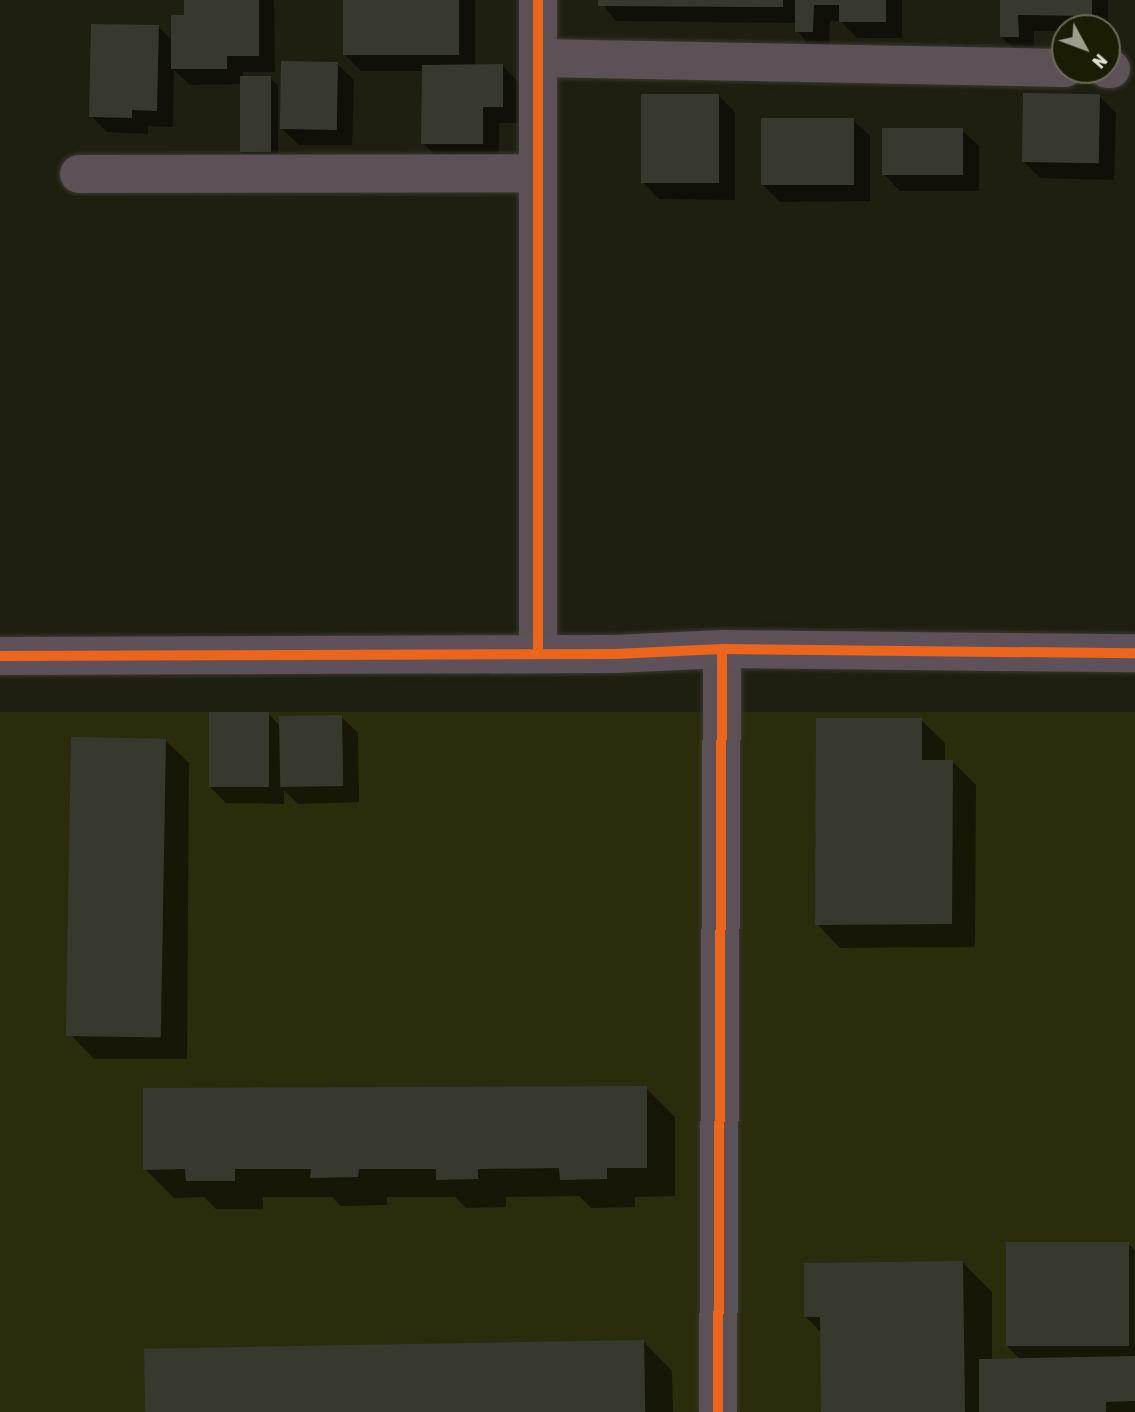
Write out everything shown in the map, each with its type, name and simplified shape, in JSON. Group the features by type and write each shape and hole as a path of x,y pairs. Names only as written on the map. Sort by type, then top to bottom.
{"street":[{"path":"538,0 538,652"},
{"path":"538,58 1051,68"},
{"path":"79,174 537,173"},
{"path":"718,1412 722,649"},
{"path":"0,656 722,649 1135,653"}],"shaded area":[{"path":"0,712 1135,712 1135,1412 0,1412"}],"building":[{"path":"184,0 259,0 259,56 227,56 227,69 171,69 171,15 184,15"},
{"path":"343,0 459,0 459,55 343,55"},
{"path":"598,0 783,0 783,7 598,6"},
{"path":"795,0 886,0 886,22 839,22 839,5 814,5 813,32 795,32"},
{"path":"1000,0 1092,0 1092,14 1018,15 1019,37 1000,37"},
{"path":"91,24 159,25 157,111 132,110 132,118 89,117"},
{"path":"281,61 338,62 337,130 280,129"},
{"path":"503,64 503,107 483,107 483,144 421,144 422,65"},
{"path":"240,76 271,76 271,152 240,152"},
{"path":"1023,93 1100,94 1099,163 1022,162"},
{"path":"641,94 719,94 719,183 641,183"},
{"path":"761,118 854,118 854,185 761,185"},
{"path":"882,128 963,128 963,175 882,175"},
{"path":"209,712 269,712 269,787 209,787"},
{"path":"342,715 343,786 280,787 279,716"},
{"path":"816,718 922,718 922,760 953,760 952,924 815,925"},
{"path":"71,737 166,739 161,1038 66,1036"},
{"path":"647,1086 647,1168 607,1168 607,1179 560,1180 559,1168 478,1169 478,1179 436,1180 436,1169 359,1169 358,1177 310,1178 311,1169 235,1169 235,1181 186,1181 185,1169 143,1170 143,1088"},
{"path":"1006,1242 1129,1242 1129,1346 1006,1346"},
{"path":"963,1261 965,1412 821,1412 820,1317 804,1317 804,1263"},
{"path":"644,1340 645,1412 145,1412 144,1349"},
{"path":"1135,1356 1135,1401 1106,1402 1106,1412 979,1412 979,1359"}],"cycle path":[{"path":"538,0 538,652"},
{"path":"0,656 615,654 722,649 1135,653"},
{"path":"718,1412 722,649"}]}
